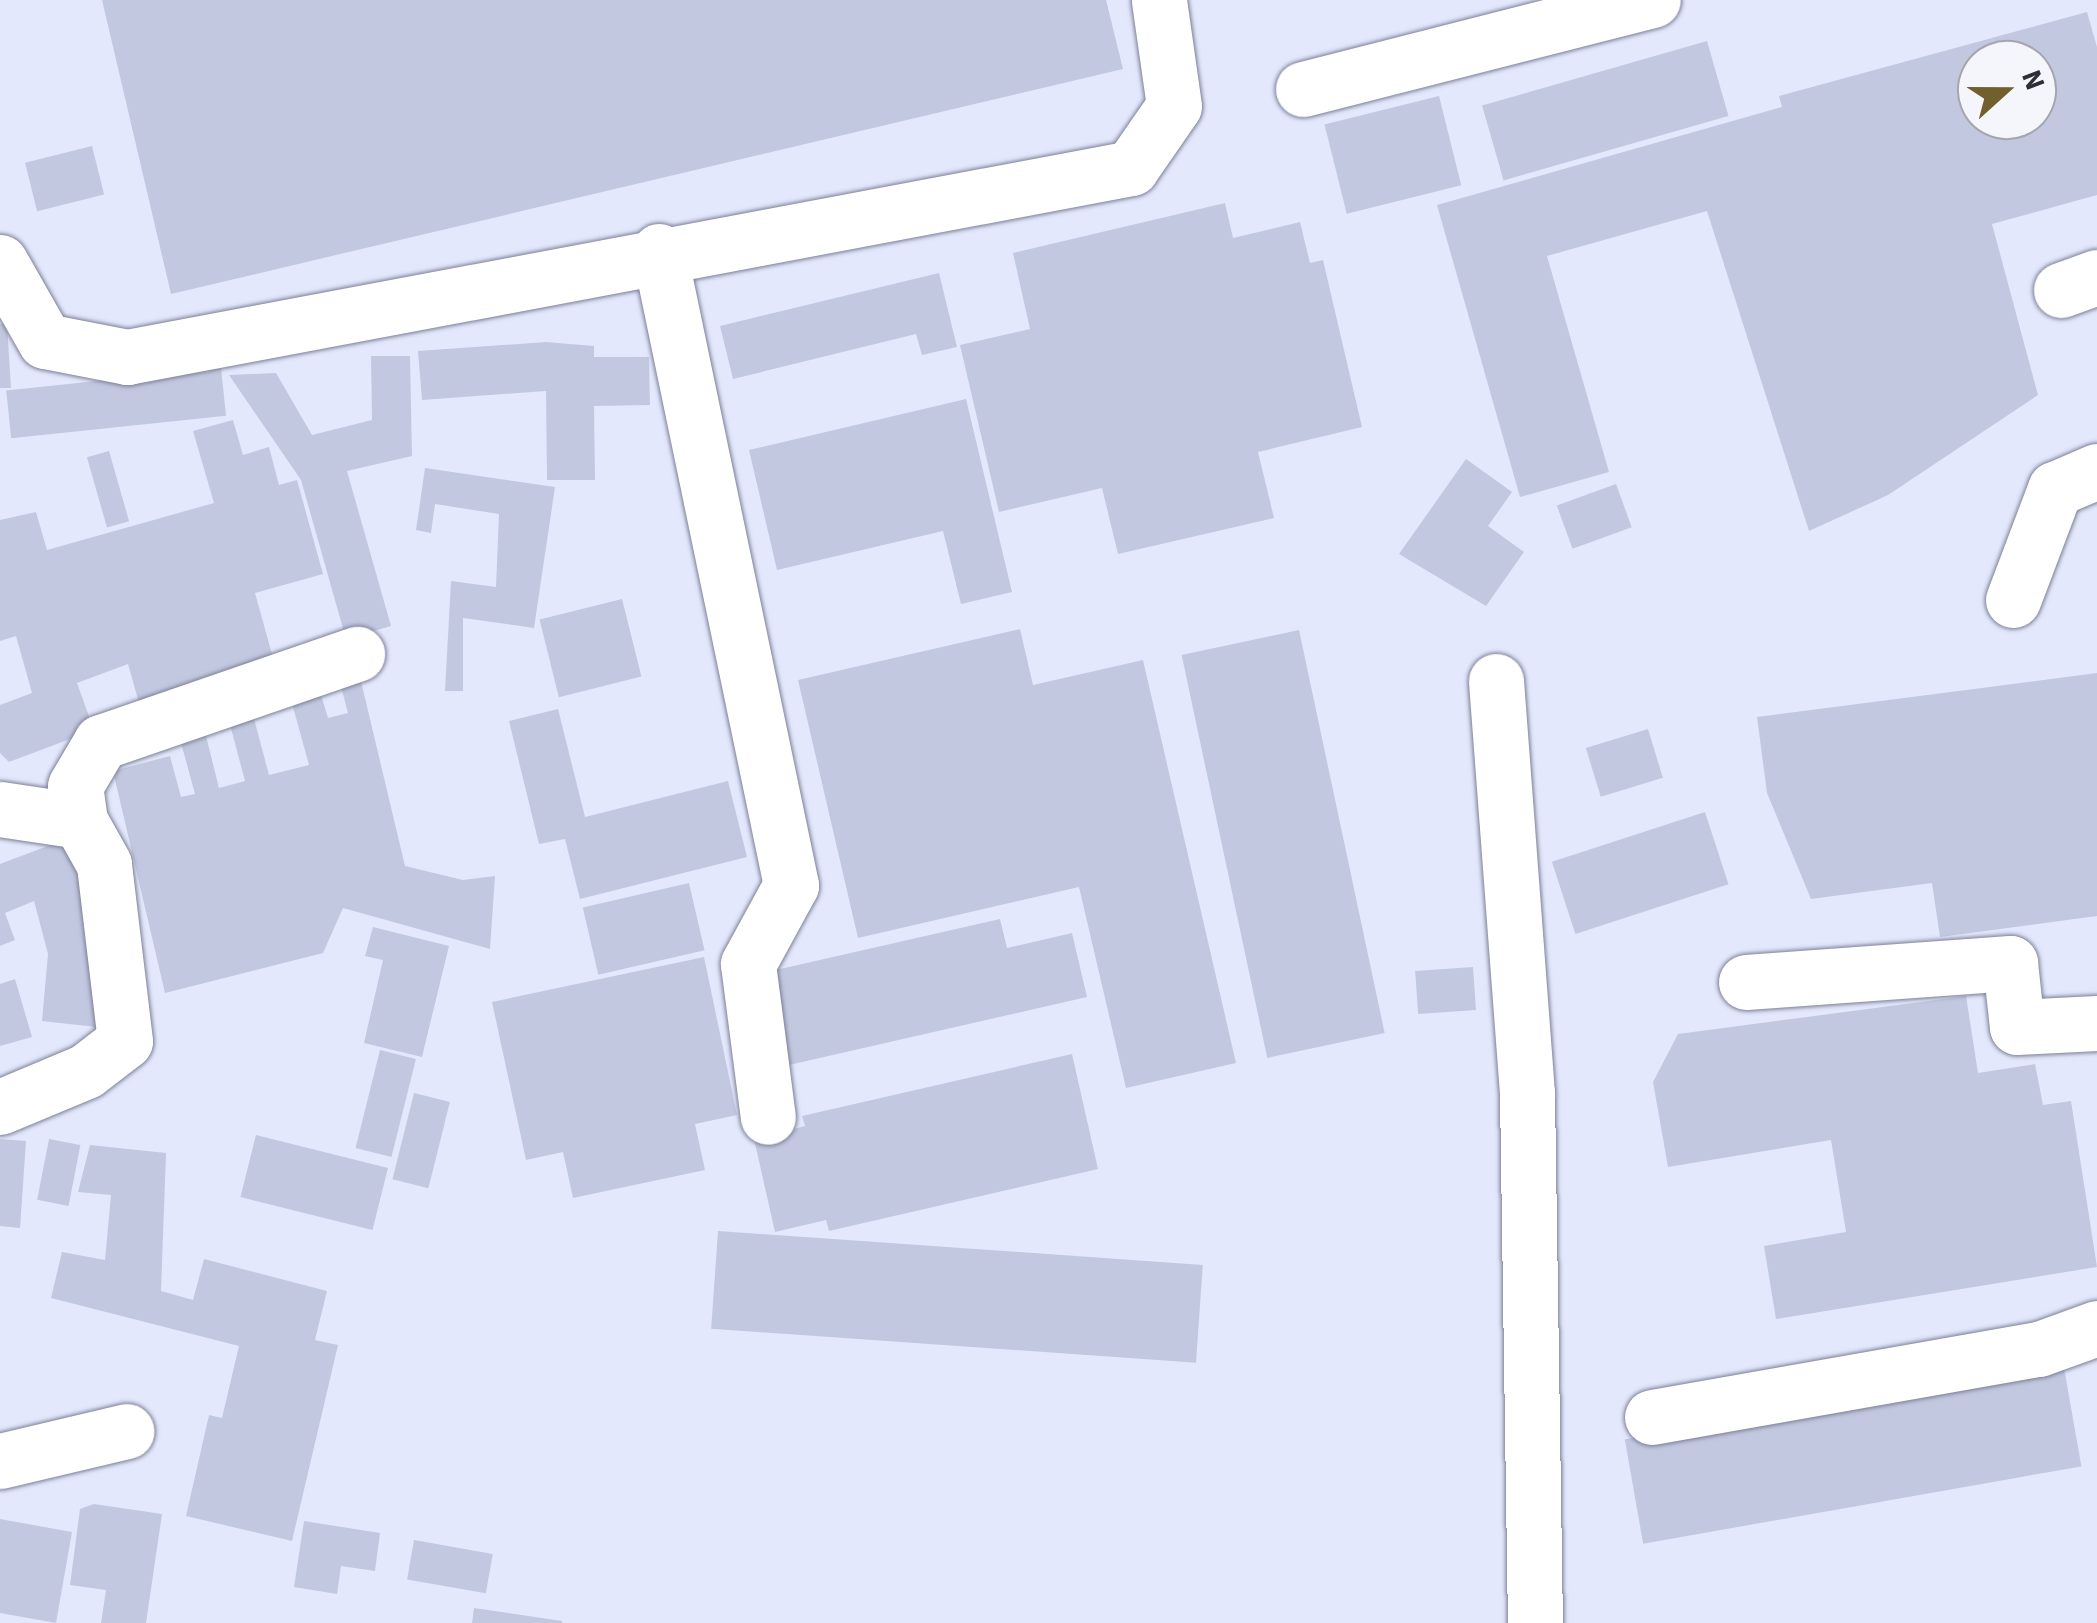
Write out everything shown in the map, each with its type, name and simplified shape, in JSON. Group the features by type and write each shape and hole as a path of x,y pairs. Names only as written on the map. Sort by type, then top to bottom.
{"street":[{"path":"2,278 45,341 127,357 658,251 1131,168 1174,106 1159,0"},
{"path":"1303,89 1653,0"},
{"path":"658,251 791,885 748,964 768,1117"},
{"path":"2012,600 2056,489 2097,471"},
{"path":"0,1106 86,1071 126,1041 104,864 80,821 76,786 101,742 357,654"},
{"path":"1496,681 1528,1093 1535,1623"},
{"path":"0,809 80,821"},
{"path":"1746,982 2010,963 2017,1027 2097,1023"},
{"path":"1652,1417 2039,1349 2097,1328"},
{"path":"0,1461 127,1431"}],"building":[{"path":"102,0 1106,0 1123,69 171,294"},
{"path":"2087,12 2097,47 2097,195 1992,224 2038,395 1888,495 1809,531 1707,211 1547,256 1609,472 1520,497 1437,205 1782,107 1779,96 1957,47 1957,140 2057,140 2057,40 1984,40"},
{"path":"1707,41 1728,116 1504,180 1482,105"},
{"path":"1439,96 1461,185 1347,214 1325,125"},
{"path":"92,146 104,195 37,211 25,163"},
{"path":"1225,203 1233,238 1300,222 1310,263 1323,260 1362,427 1258,452 1274,518 1118,554 1102,488 999,512 960,345 1030,329 1013,253"},
{"path":"939,273 957,347 922,355 916,334 733,379 720,326"},
{"path":"0,324 7,324 11,388 0,388"},
{"path":"546,342 594,346 594,357 649,357 650,405 594,406 595,480 547,480 546,391 422,400 418,351"},
{"path":"371,356 410,356 412,456 347,471 391,626 346,639 301,480 229,375 276,373 312,435 372,420"},
{"path":"221,368 226,416 11,438 6,391"},
{"path":"966,399 1012,592 961,604 943,531 777,570 749,450"},
{"path":"233,420 243,455 269,447 279,485 297,480 323,574 255,593 275,665 139,703 128,664 77,683 94,730 9,762 0,753 0,705 32,693 16,636 0,641 0,520 36,512 47,550 214,503 193,431"},
{"path":"109,451 129,521 107,528 87,457"},
{"path":"1466,459 1512,492 1488,526 1524,552 1486,606 1399,554"},
{"path":"425,468 555,487 534,628 463,618 463,691 445,691 451,581 496,587 499,514 435,504 431,533 416,530"},
{"path":"1616,484 1632,527 1573,549 1557,506"},
{"path":"622,599 641,677 559,697 540,620"},
{"path":"1020,629 1033,685 1143,660 1236,1063 1126,1088 1079,887 858,938 798,680"},
{"path":"1299,630 1385,1033 1267,1058 1182,655"},
{"path":"2097,673 2097,916 1940,937 1932,883 1811,899 1767,793 1757,717"},
{"path":"360,677 405,866 463,880 495,876 490,949 343,908 323,953 165,993 113,771 170,756 181,797 195,794 177,728 202,720 219,788 245,781 228,717 252,711 269,775 309,765 290,696 319,688 328,718 348,713 340,683"},
{"path":"558,709 585,817 728,781 747,857 580,899 565,839 539,844 509,721"},
{"path":"1648,729 1663,778 1601,797 1586,748"},
{"path":"1705,812 1728,884 1575,934 1552,862"},
{"path":"77,835 96,1027 42,1021 48,954 34,901 5,913 15,940 0,946 0,864"},
{"path":"689,883 705,950 598,975 583,908"},
{"path":"1000,919 1007,948 1072,933 1087,997 789,1065 767,972"},
{"path":"373,927 449,946 422,1057 364,1043 383,960 365,956"},
{"path":"704,957 737,1115 695,1124 705,1170 573,1198 563,1152 526,1160 492,1002"},
{"path":"1473,967 1476,1010 1418,1014 1415,971"},
{"path":"15,979 32,1037 0,1046 0,984"},
{"path":"1966,996 1978,1073 2035,1064 2043,1105 2071,1101 2097,1267 1776,1319 1764,1246 1846,1232 1831,1140 1668,1167 1653,1082 1678,1034"},
{"path":"380,1050 416,1059 391,1157 356,1148"},
{"path":"1072,1054 1098,1169 829,1231 826,1220 775,1232 754,1139 805,1126 802,1116"},
{"path":"414,1093 450,1102 428,1188 392,1179"},
{"path":"256,1135 388,1168 372,1230 241,1197"},
{"path":"0,1139 26,1141 20,1228 0,1226"},
{"path":"49,1139 80,1145 69,1206 37,1200"},
{"path":"90,1145 166,1153 161,1291 193,1300 204,1259 327,1291 315,1340 338,1345 292,1541 186,1516 209,1415 222,1418 239,1346 51,1298 62,1252 105,1260 111,1195 78,1192"},
{"path":"718,1231 1203,1265 1196,1363 711,1329"},
{"path":"2063,1362 2081,1466 1643,1544 1625,1439"},
{"path":"94,1504 162,1514 146,1623 101,1623 106,1590 70,1585 80,1509"},
{"path":"0,1519 72,1532 56,1623 0,1613"},
{"path":"304,1521 380,1533 375,1571 341,1566 337,1594 294,1587"},
{"path":"414,1540 493,1554 486,1593 407,1579"},
{"path":"474,1608 562,1621 562,1623 472,1623"}]}
